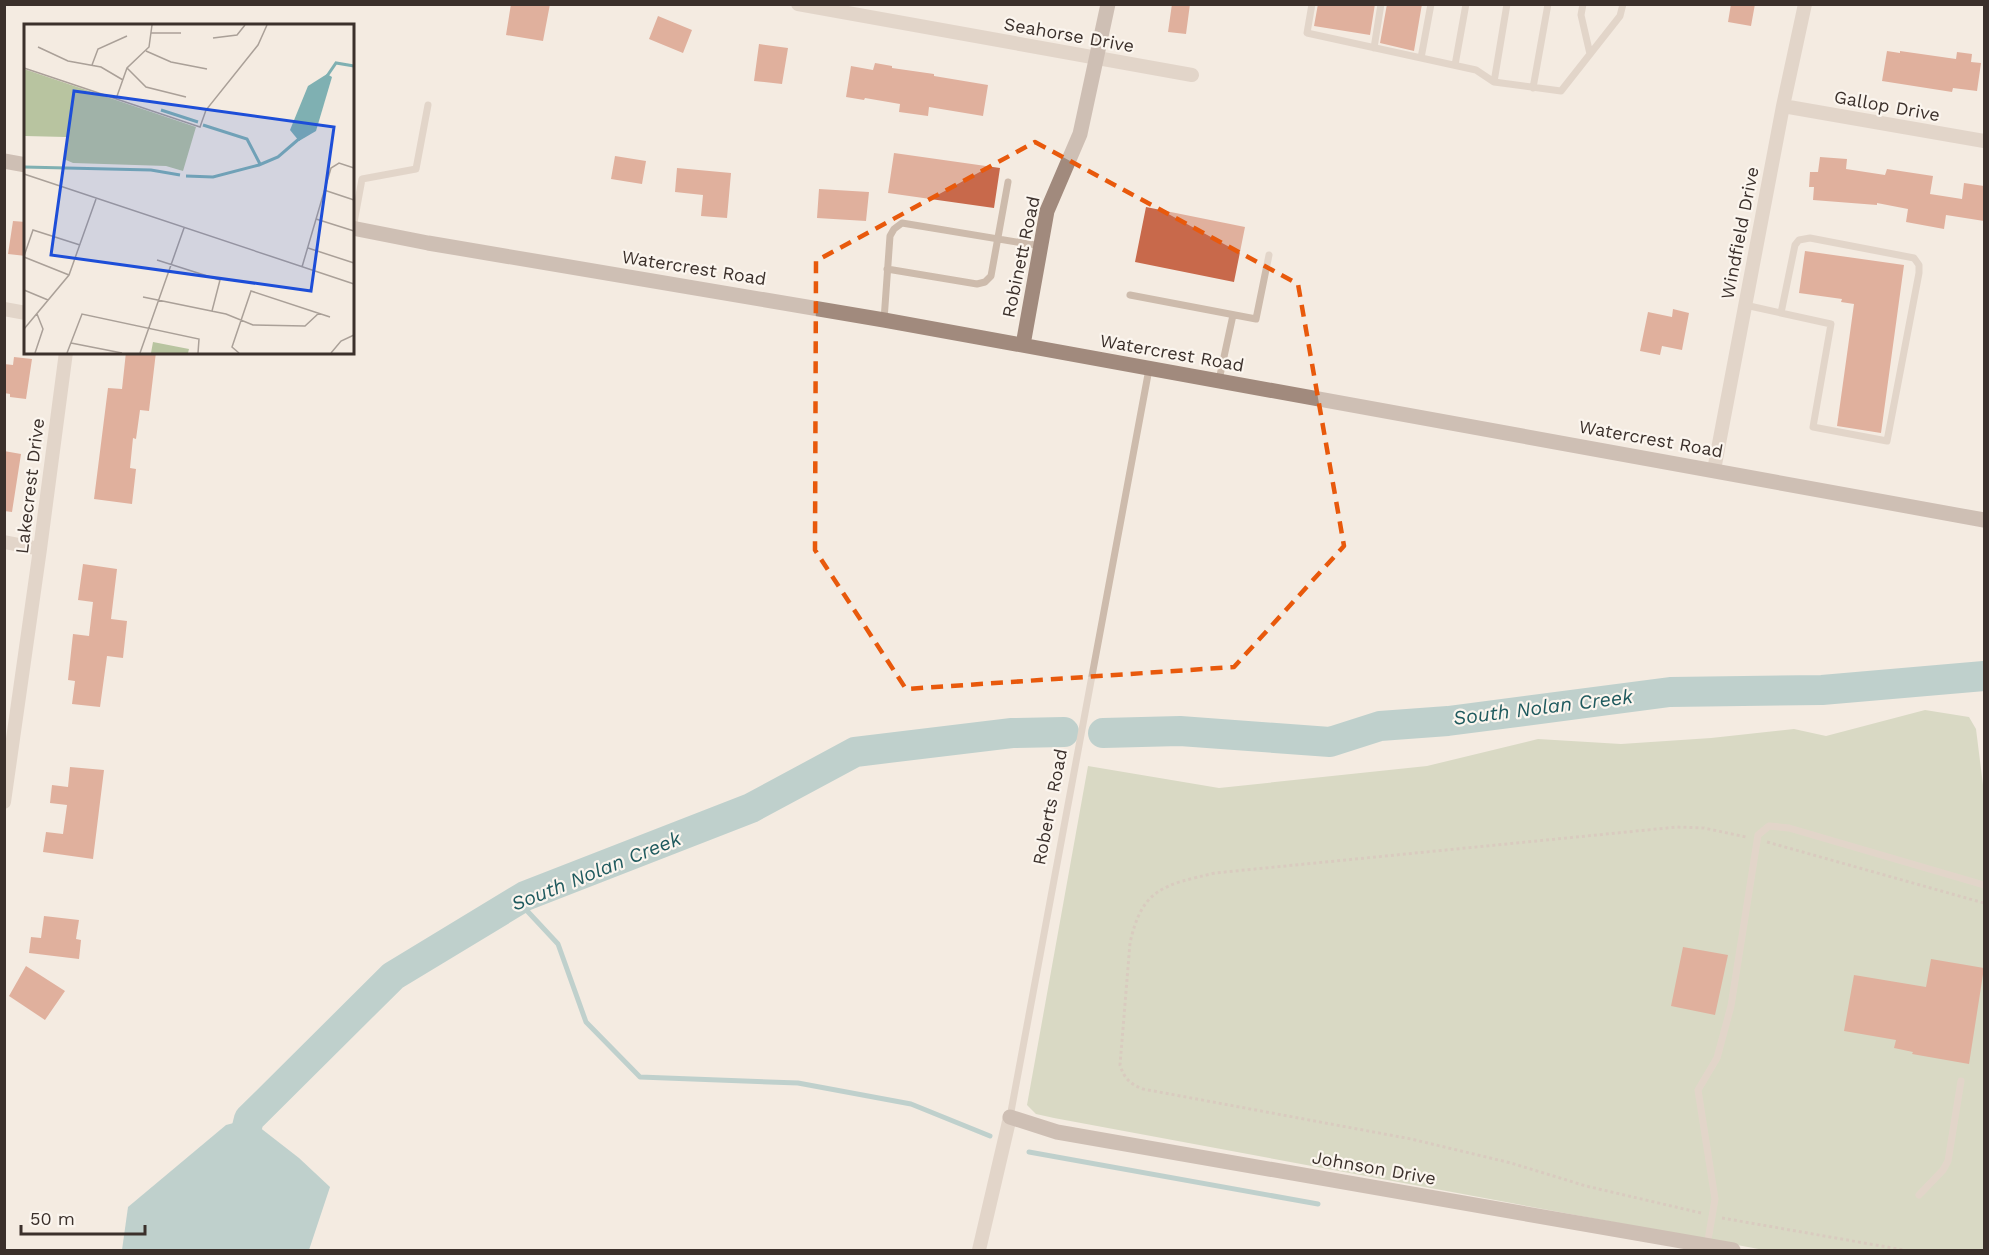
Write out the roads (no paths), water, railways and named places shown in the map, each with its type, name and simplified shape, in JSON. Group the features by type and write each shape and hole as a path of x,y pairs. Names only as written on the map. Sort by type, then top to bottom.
{"street":[{"name":"Seahorse Drive","path":"798,4 1192,75"},
{"name":"Robinett Road","path":"1023,345 1047,211 1080,134 1108,4"},
{"name":"Windfield Drive","path":"1714,470 1783,106 1805,4"},
{"name":"Gallop Drive","path":"1783,106 1984,141"},
{"path":"4,161 24,165"},
{"name":"Watercrest Road","path":"354,228 428,243 884,320 1984,520"},
{"path":"4,309 24,313"},
{"name":"Lakecrest Drive","path":"4,802 66,354"},
{"path":"4,542 40,549"},
{"name":"Johnson Drive","path":"1010,1117 1057,1132 1664,1244 1707,1246 1733,1251"},
{"name":"Roberts Road","path":"979,1251 1010,1117"}],"lane":[{"path":"1312,4 1307,33 1476,70 1494,82 1560,91 1620,16 1623,4"},
{"path":"1374,48 1381,4"},
{"path":"1421,58 1431,4"},
{"path":"1455,65 1466,4"},
{"path":"1494,82 1508,4"},
{"path":"1533,88 1548,4"},
{"path":"1583,4 1581,15 1590,54"},
{"path":"354,223 362,179 416,169 428,105"},
{"path":"887,269 977,284 985,282 991,276 1008,182"},
{"path":"884,320 890,236 894,229 902,223 1041,246"},
{"path":"1745,305 1781,313 1831,324 1813,427 1887,441 1919,273 1919,265 1914,258 1809,238 1799,240 1795,245 1781,313"},
{"path":"1130,295 1256,320 1269,255"},
{"path":"1219,382 1233,315"},
{"name":"Roberts Road","path":"1010,1117 1149,369"},
{"path":"1707,1246 1715,1199 1698,1090 1717,1058 1731,1006 1758,835 1769,826 1789,828 1984,885"},
{"path":"1919,1195 1943,1170 1948,1161 1961,1081"}],"water":[{"path":"249,1119 299,1158 330,1187 309,1250 122,1250 128,1207 226,1125"}],"waterway":[{"name":"South Nolan Creek","path":"1103,733 1180,731 1330,742 1380,726 1448,721 1670,692 1822,690 1984,676"},
{"name":"South Nolan Creek","path":"239,1159 249,1119 393,976 525,896 751,808 855,752 1012,733 1064,732"},
{"path":"517,900 558,944 586,1022 640,1077 798,1083 911,1104 990,1136"},
{"path":"1029,1152 1318,1204"}]}
